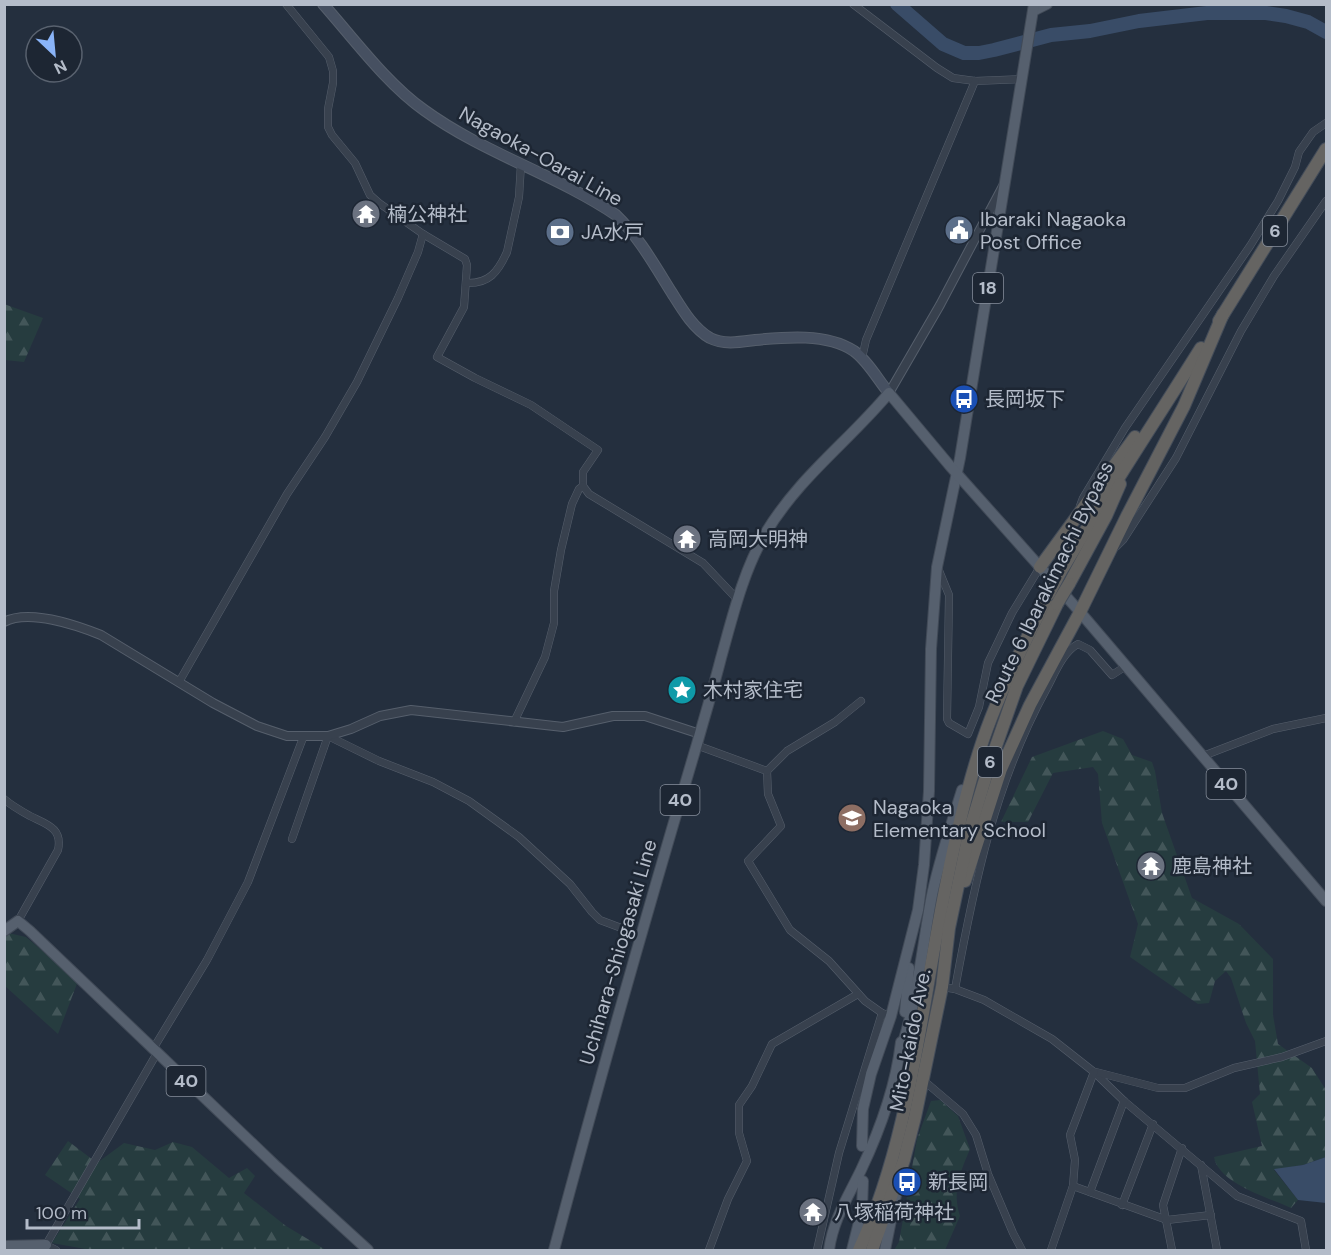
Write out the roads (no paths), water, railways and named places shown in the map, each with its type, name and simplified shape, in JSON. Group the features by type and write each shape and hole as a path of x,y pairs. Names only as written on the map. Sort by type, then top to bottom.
{"highway":[{"name":"Route 6 Ibarakimachi Bypass","path":"990,720 1009,674 1049,594 1110,488 1130,461 1326,149"},
{"path":"1040,567 1223,314"},
{"path":"950,928 1001,769 1030,705 1080,612 1184,406 1223,314"},
{"name":"Route 6 Ibarakimachi Bypass","path":"950,928 970,829 1017,686 1057,604 1106,516 1130,461"},
{"name":"Mito-kaido Ave.","path":"859,1251 879,1199 891,1157 916,1055 939,918 954,846 990,720"},
{"name":"Mito-kaido Ave.","path":"904,1160 942,987 950,928"},
{"name":"6","path":"872,1251 904,1160"}],"main road":[{"name":"Nagaoka-Oarai Line","path":"323,4 407,97 422,109 462,134 616,215 634,234 694,324 711,339 732,343 768,339 822,340 847,348 862,358 889,393"},
{"path":"1033,12 1047,4"},
{"name":"18","path":"957,474 1033,12"},
{"name":"40","path":"889,393 957,474 1080,612 1326,901"},
{"name":"Uchihara-Shiogasaki Line","path":"554,1251 640,935 700,734 737,599 756,550 788,502 823,460 875,410 889,393"},
{"path":"900,1048 913,932 922,882 927,824 931,649 937,567 957,474"},
{"path":"829,1251 838,1214 861,1170 888,1098 900,1048 908,1026 943,850 964,786 990,720"},
{"path":"4,931 18,921"},
{"name":"40","path":"18,921 368,1251"},
{"path":"862,1146 864,1109 871,1074 886,1015 913,932"},
{"path":"885,1251 904,1160"},
{"path":"852,1251 862,1210 863,1181"},
{"path":"4,1246 44,1248"}],"street":[{"path":"286,4 325,49 332,63 333,83 328,120 332,135 355,163 370,195 423,234 465,259 467,265 464,307 438,357 531,405 598,450 583,472 583,486 589,494 703,563 737,599"},
{"path":"853,4 946,75 975,81 1021,79"},
{"path":"862,358 866,340 975,81"},
{"path":"1079,515 1083,498 1125,428 1165,372 1278,201 1295,167 1299,152 1313,132 1326,123"},
{"path":"466,283 486,281 507,252 519,197 521,164"},
{"path":"889,393 940,305 1005,182"},
{"path":"1104,561 1123,540 1176,458 1241,331 1274,276 1326,201"},
{"path":"984,219 993,219 999,224"},
{"path":"179,682 287,494 325,437 357,382 398,298 418,252 423,234"},
{"path":"514,722 545,657 554,623 555,591 561,550 572,504 579,489 583,486"},
{"path":"937,567 949,595 947,719 949,723 968,734 979,707 988,663 1012,613 1040,567"},
{"path":"4,622 16,617 32,616 89,630 112,640 179,682 257,726 287,736 303,738 328,736 380,716 411,710 563,727 614,716 645,716 700,734"},
{"path":"955,988 971,901 988,833 1011,764 1039,702 1068,652 1078,644 1090,650 1112,675 1126,666"},
{"path":"818,1251 839,1153 886,1015 858,994 829,961 790,930 748,861 781,826 768,794 767,771 787,751 835,722 861,701"},
{"path":"1203,756 1273,729 1326,718"},
{"path":"292,839 328,736"},
{"path":"328,736 379,761 433,782 469,801 519,837 570,884 600,920 640,935"},
{"path":"56,1251 44,1248 207,960 248,882 303,738"},
{"path":"696,745 767,771"},
{"path":"4,799 53,827 58,833 60,842 58,850 18,921"},
{"path":"942,987 955,988 984,1000 1052,1039 1094,1072 1124,1101 1238,1196 1301,1221 1306,1251"},
{"path":"709,1251 728,1199 747,1161 739,1133 739,1105 752,1086 772,1044 858,994"},
{"path":"1094,1072 1158,1088 1185,1088 1234,1068 1282,1057 1326,1041"},
{"path":"1051,1251 1073,1186 1076,1160 1070,1135 1094,1072"},
{"path":"923,1080 963,1114 976,1135 988,1174 1012,1233 1022,1251"},
{"path":"1090,1192 1124,1101"},
{"path":"1122,1205 1153,1124"},
{"path":"1172,1251 1163,1205 1182,1148"},
{"path":"1202,1165 1217,1251"},
{"path":"1073,1186 1167,1220 1210,1215"}],"water":[{"path":"1326,1157 1326,1203 1298,1200 1274,1169 1303,1165"}],"waterway":[{"path":"897,4 943,44 964,53 994,50 1051,35 1207,13 1266,13 1286,16 1308,22 1326,32"}],"place":[{"name":"楠公神社","path":"366,214"},
{"name":"Ibaraki Nagaoka Post Office","path":"959,230"},
{"name":"JA水戸","path":"560,232"},
{"name":"長岡坂下","path":"964,399"},
{"name":"高岡大明神","path":"687,539"},
{"name":"木村家住宅","path":"682,690"},
{"name":"Nagaoka Elementary School","path":"852,818"},
{"name":"鹿島神社","path":"1151,866"},
{"name":"新長岡","path":"907,1182"},
{"name":"八塚稲荷神社","path":"813,1212"}]}
